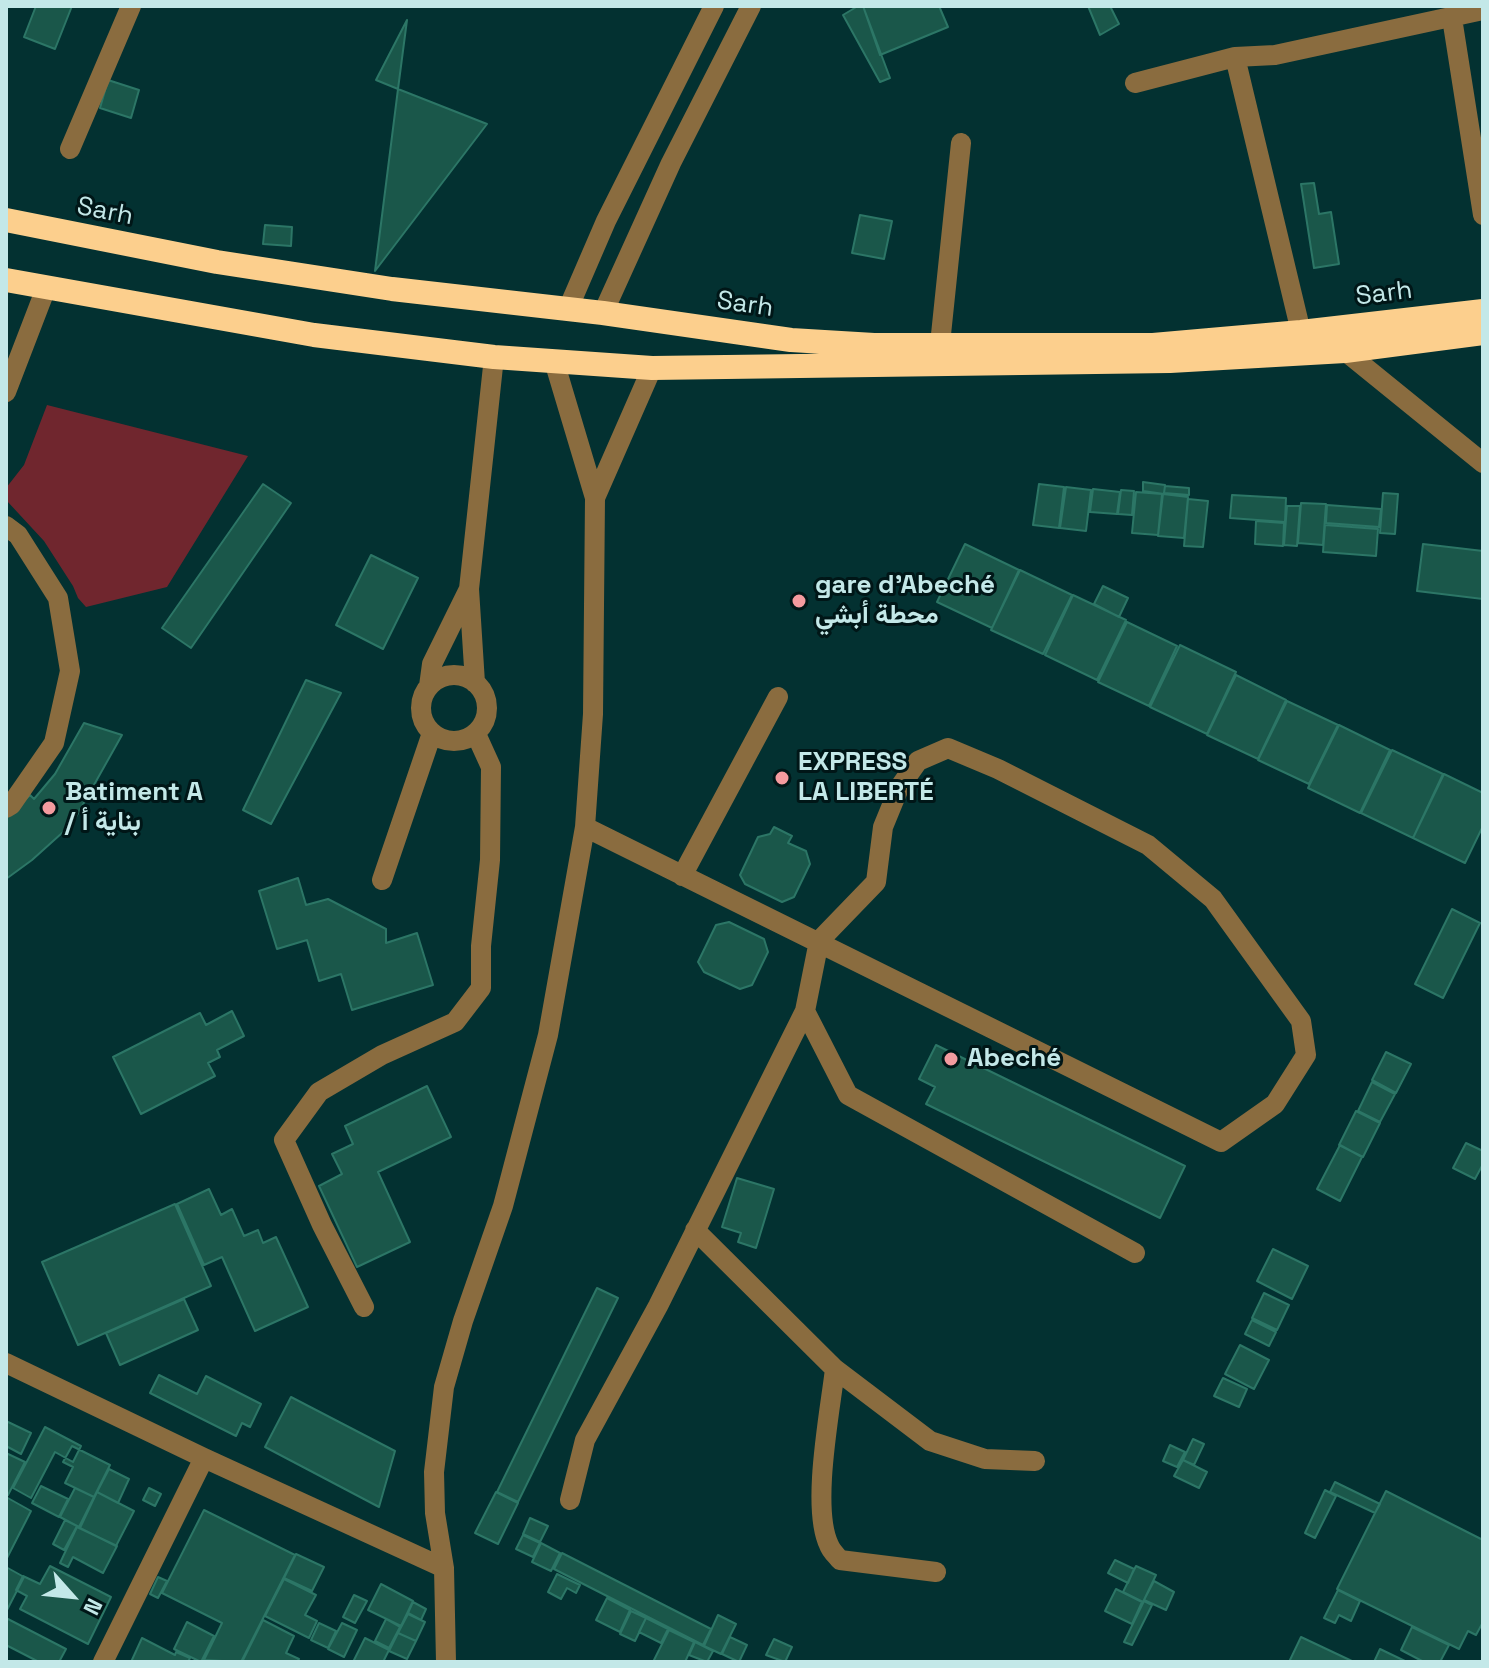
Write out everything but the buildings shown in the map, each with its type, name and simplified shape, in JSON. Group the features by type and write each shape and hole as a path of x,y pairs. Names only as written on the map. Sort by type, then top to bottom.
{"highway":[{"name":"Sarh","path":"6,220 217,262 392,289 603,313 791,340 874,345 1153,345 1483,311"},
{"name":"Sarh","path":"6,280 314,335 494,357 652,368 1170,361 1345,351 1483,333"}],"street":[{"path":"70,149 131,6"},
{"path":"568,309 606,221 714,6"},
{"path":"603,313 671,163 751,6"},
{"path":"1135,83 1235,57 1275,55 1483,10"},
{"path":"1452,18 1483,215"},
{"path":"1235,57 1301,332"},
{"path":"940,344 961,143"},
{"path":"6,392 46,288"},
{"path":"1345,351 1483,463"},
{"path":"475,683 469,589 494,357"},
{"path":"446,1662 444,1568 435,1513 434,1472 444,1387 503,1206 548,1035 585,827 593,714 595,498 554,361"},
{"path":"595,498 652,368"},
{"path":"6,526 18,535 58,598 70,671 54,743 6,808"},
{"path":"429,686 451,675 475,683 483,693 487,706 485,719 476,734 456,741 443,739 432,733 424,723 421,711 432,664 469,589"},
{"path":"682,876 778,697"},
{"path":"382,880 432,733"},
{"path":"364,1307 322,1225 284,1140 319,1092 382,1055 455,1022 481,988 481,946 490,860 491,767 476,734"},
{"path":"570,1500 585,1440 658,1306 805,1011 819,941 876,882 883,827 899,788 918,761 948,748 998,769 1148,845 1213,899 1301,1021 1306,1055 1275,1104 1221,1142 819,941 585,827"},
{"path":"805,1011 848,1095 1135,1253"},
{"path":"695,1230 835,1369 930,1441 985,1459 1035,1461"},
{"path":"6,1363 444,1568"},
{"path":"835,1369 821,1494 824,1530 829,1547 840,1560 936,1572"},
{"path":"103,1662 204,1458"}],"shaded area":[{"path":"47,405 248,456 167,587 86,607 44,541 7,501 6,488 24,465"}],"place":[{"name":"gare d'Abeché محطة أبشي","path":"799,601"},
{"name":"EXPRESS LA LIBERTÉ","path":"782,778"},
{"name":"Batiment A / بناية أ","path":"49,808"},
{"name":"Abeché","path":"951,1059"}]}
